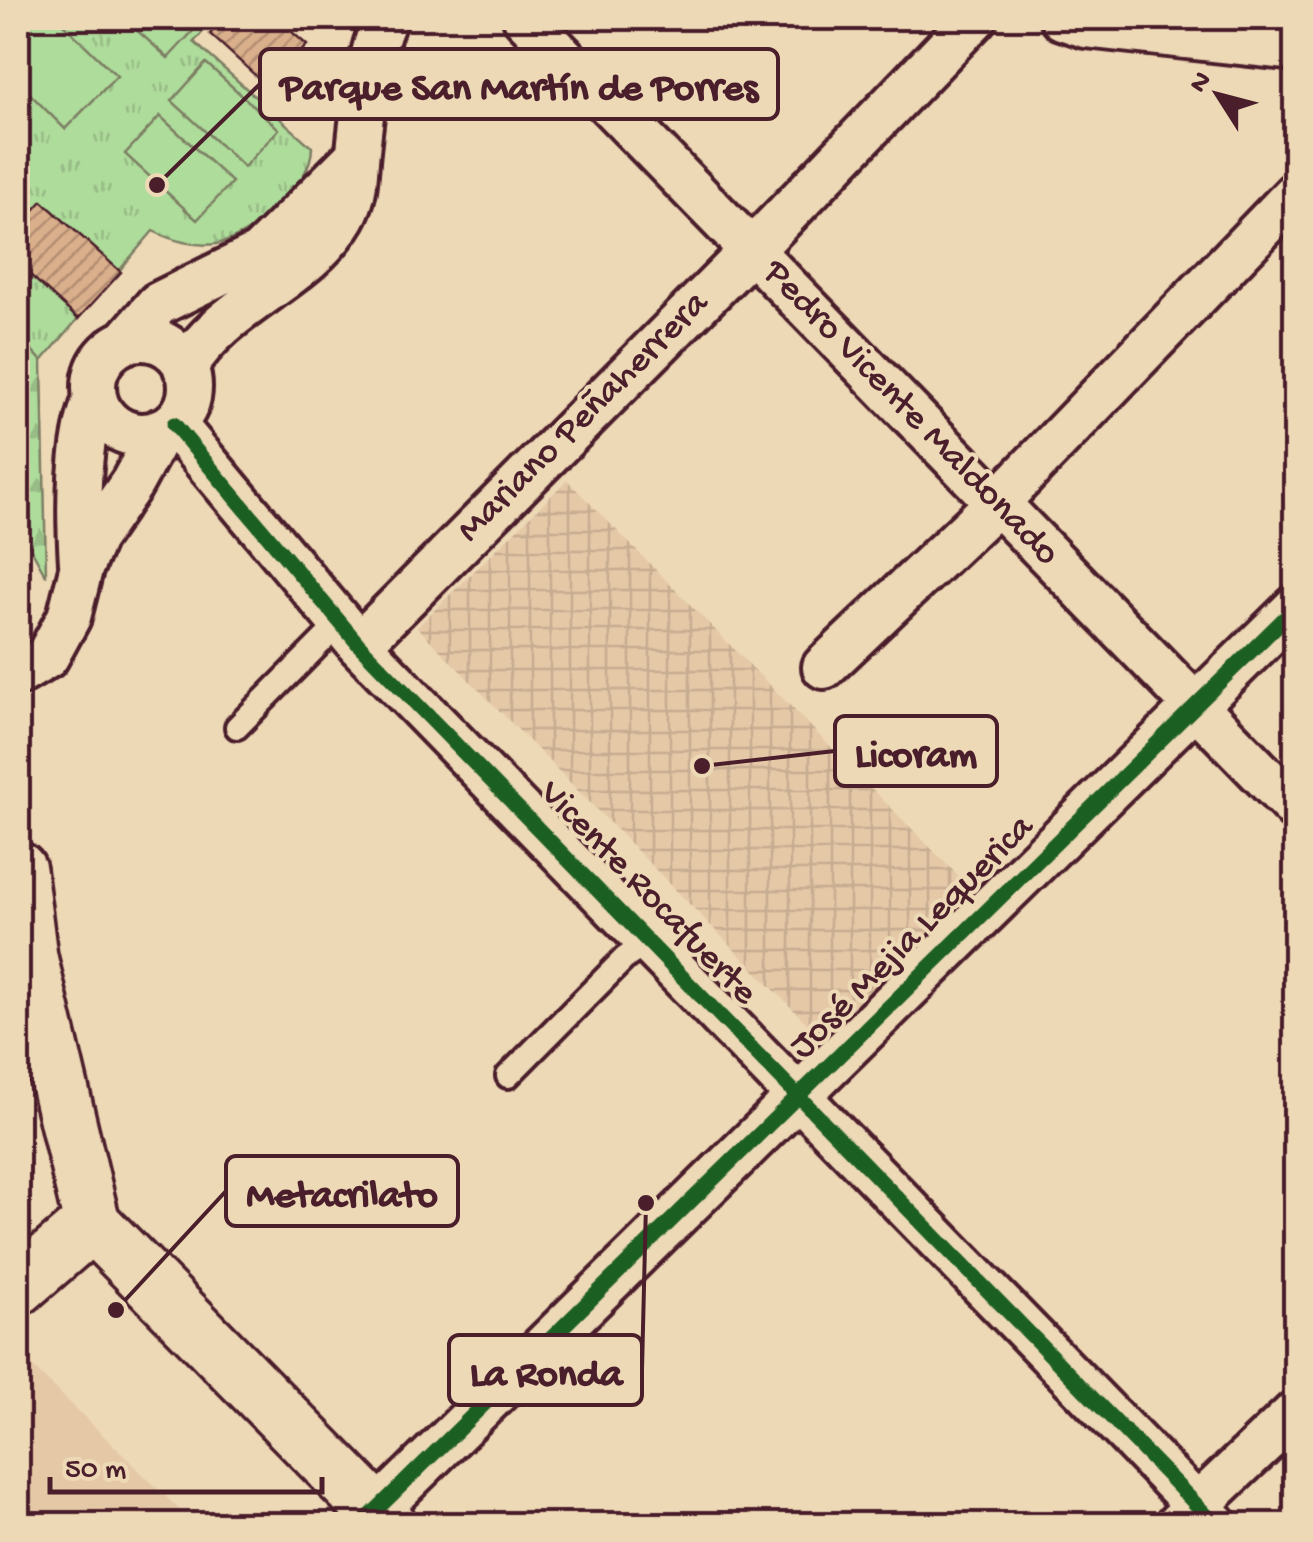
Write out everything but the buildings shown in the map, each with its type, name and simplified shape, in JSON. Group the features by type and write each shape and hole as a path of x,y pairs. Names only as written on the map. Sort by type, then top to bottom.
{"street":[{"path":"185,368 216,327 306,262 323,245 356,194 370,51 385,18"},
{"name":"Pedro Vicente Maldonado","path":"524,18 1296,809"},
{"name":"Mariano Peñaherrera","path":"350,634 751,251 974,18"},
{"path":"1062,18 1086,26 1296,49"},
{"path":"126,342 158,304 259,254 357,156"},
{"path":"824,667 997,503 1296,193"},
{"path":"18,674 47,656 70,616 81,569 100,528 186,404 190,389 185,368 171,348 157,341 142,338 113,348 95,375 95,398 86,421 78,519 81,569"},
{"path":"95,398 107,421 120,431 136,435 168,427"},
{"name":"Vicente Rocafuerte","path":"168,427 350,634 798,1096 1197,1518"},
{"name":"José Mejia Lequerica","path":"375,1520 798,1096 1296,607"},
{"path":"18,870 29,958 92,1223 375,1520"},
{"path":"18,1288 92,1223"},
{"path":"1197,1518 1296,1412"}],"lane":[{"path":"238,727 350,634"},
{"path":"508,1076 625,958 648,942"}],"shaded area":[{"path":"567,480 986,904 836,1053 417,627"},
{"path":"18,1352 194,1524 18,1524"}],"green space":[{"path":"18,18 215,18 194,42 312,147 309,162 291,193 247,232 208,245 183,242 153,231 42,361 18,335"},
{"path":"18,18 57,18 117,76 65,129 18,82"},
{"path":"123,18 205,18 168,58"},
{"path":"206,63 279,129 244,167 172,101"},
{"path":"160,116 232,182 197,220 125,154"},
{"path":"18,335 42,361 46,576 18,525"}],"cycle path":[{"path":"174,424 359,645 1215,1524"},
{"path":"362,1524 1296,607"}],"place":[{"name":"Parque San Martín de Porres","path":"157,185"},
{"name":"Licoram","path":"702,766"},
{"name":"La Ronda","path":"646,1203"},
{"name":"Metacrilato","path":"116,1310"}]}
